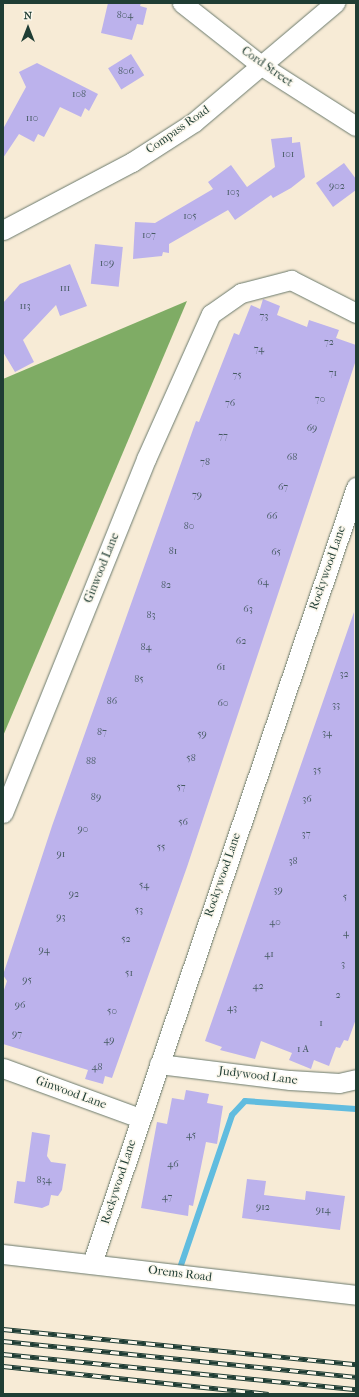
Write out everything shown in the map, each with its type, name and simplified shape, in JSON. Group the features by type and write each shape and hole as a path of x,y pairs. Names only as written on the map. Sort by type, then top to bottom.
{"street":[{"name":"Cord Street","path":"182,3 262,66 356,126"},
{"name":"Compass Road","path":"3,230 132,162 194,122 335,3"},
{"name":"Ginwood Lane","path":"3,813 143,466 205,324 218,307 241,293 291,280 356,314"},
{"name":"Rockywood Lane","path":"92,1263 140,1118 356,487"},
{"name":"Judywood Lane","path":"159,1064 290,1080 339,1083 356,1078"},
{"name":"Ginwood Lane","path":"3,1068 140,1118"},
{"name":"Orems Road","path":"3,1254 92,1263 356,1295"}],"green space":[{"path":"187,301 3,736 3,379"}],"building":[{"path":"108,3 141,3 140,6 147,8 143,25 137,24 132,40 101,33"},
{"path":"131,54 144,75 121,90 108,68"},
{"path":"37,63 98,94 89,111 85,108 81,117 60,107 44,137 38,134 34,142 19,134 3,158 3,129 26,87 19,72"},
{"path":"292,137 292,143 300,142 305,177 291,188 273,198 271,195 235,220 228,210 169,244 169,253 163,252 162,256 133,259 135,222 155,223 213,189 208,182 231,165 247,187 275,167 271,139"},
{"path":"344,163 356,179 356,190 333,207 316,183"},
{"path":"95,244 123,247 119,287 91,284"},
{"path":"70,264 87,306 60,316 56,305 23,340 34,362 15,372 3,352 3,303 20,284"},
{"path":"263,299 280,306 277,315 307,327 309,320 339,330 336,338 356,345 356,360 187,867 112,1078 105,1076 103,1084 85,1079 88,1070 3,1044 3,993 7,981 3,975 52,826 196,421 199,422 234,333 239,335 251,305 260,309"},
{"path":"354,612 356,1019 348,1041 344,1040 340,1048 336,1047 329,1066 314,1060 311,1069 289,1060 292,1053 261,1041 255,1059 220,1050 222,1047 205,1041"},
{"path":"186,1090 209,1094 207,1103 223,1106 217,1144 206,1142 193,1206 189,1205 188,1216 141,1208 157,1122 167,1124 172,1098 184,1100"},
{"path":"32,1132 50,1135 47,1156 51,1162 66,1164 62,1190 58,1196 51,1195 49,1205 42,1208 14,1203 17,1181 25,1182"},
{"path":"247,1179 266,1181 264,1195 305,1200 306,1191 345,1196 340,1230 242,1218"}],"waterway":[{"path":"181,1265 232,1115 245,1101 356,1109"}],"railway":[{"path":"3,1329 356,1364"},
{"path":"3,1341 356,1377"},
{"path":"3,1354 356,1389"},
{"path":"3,1366 269,1394"}]}
